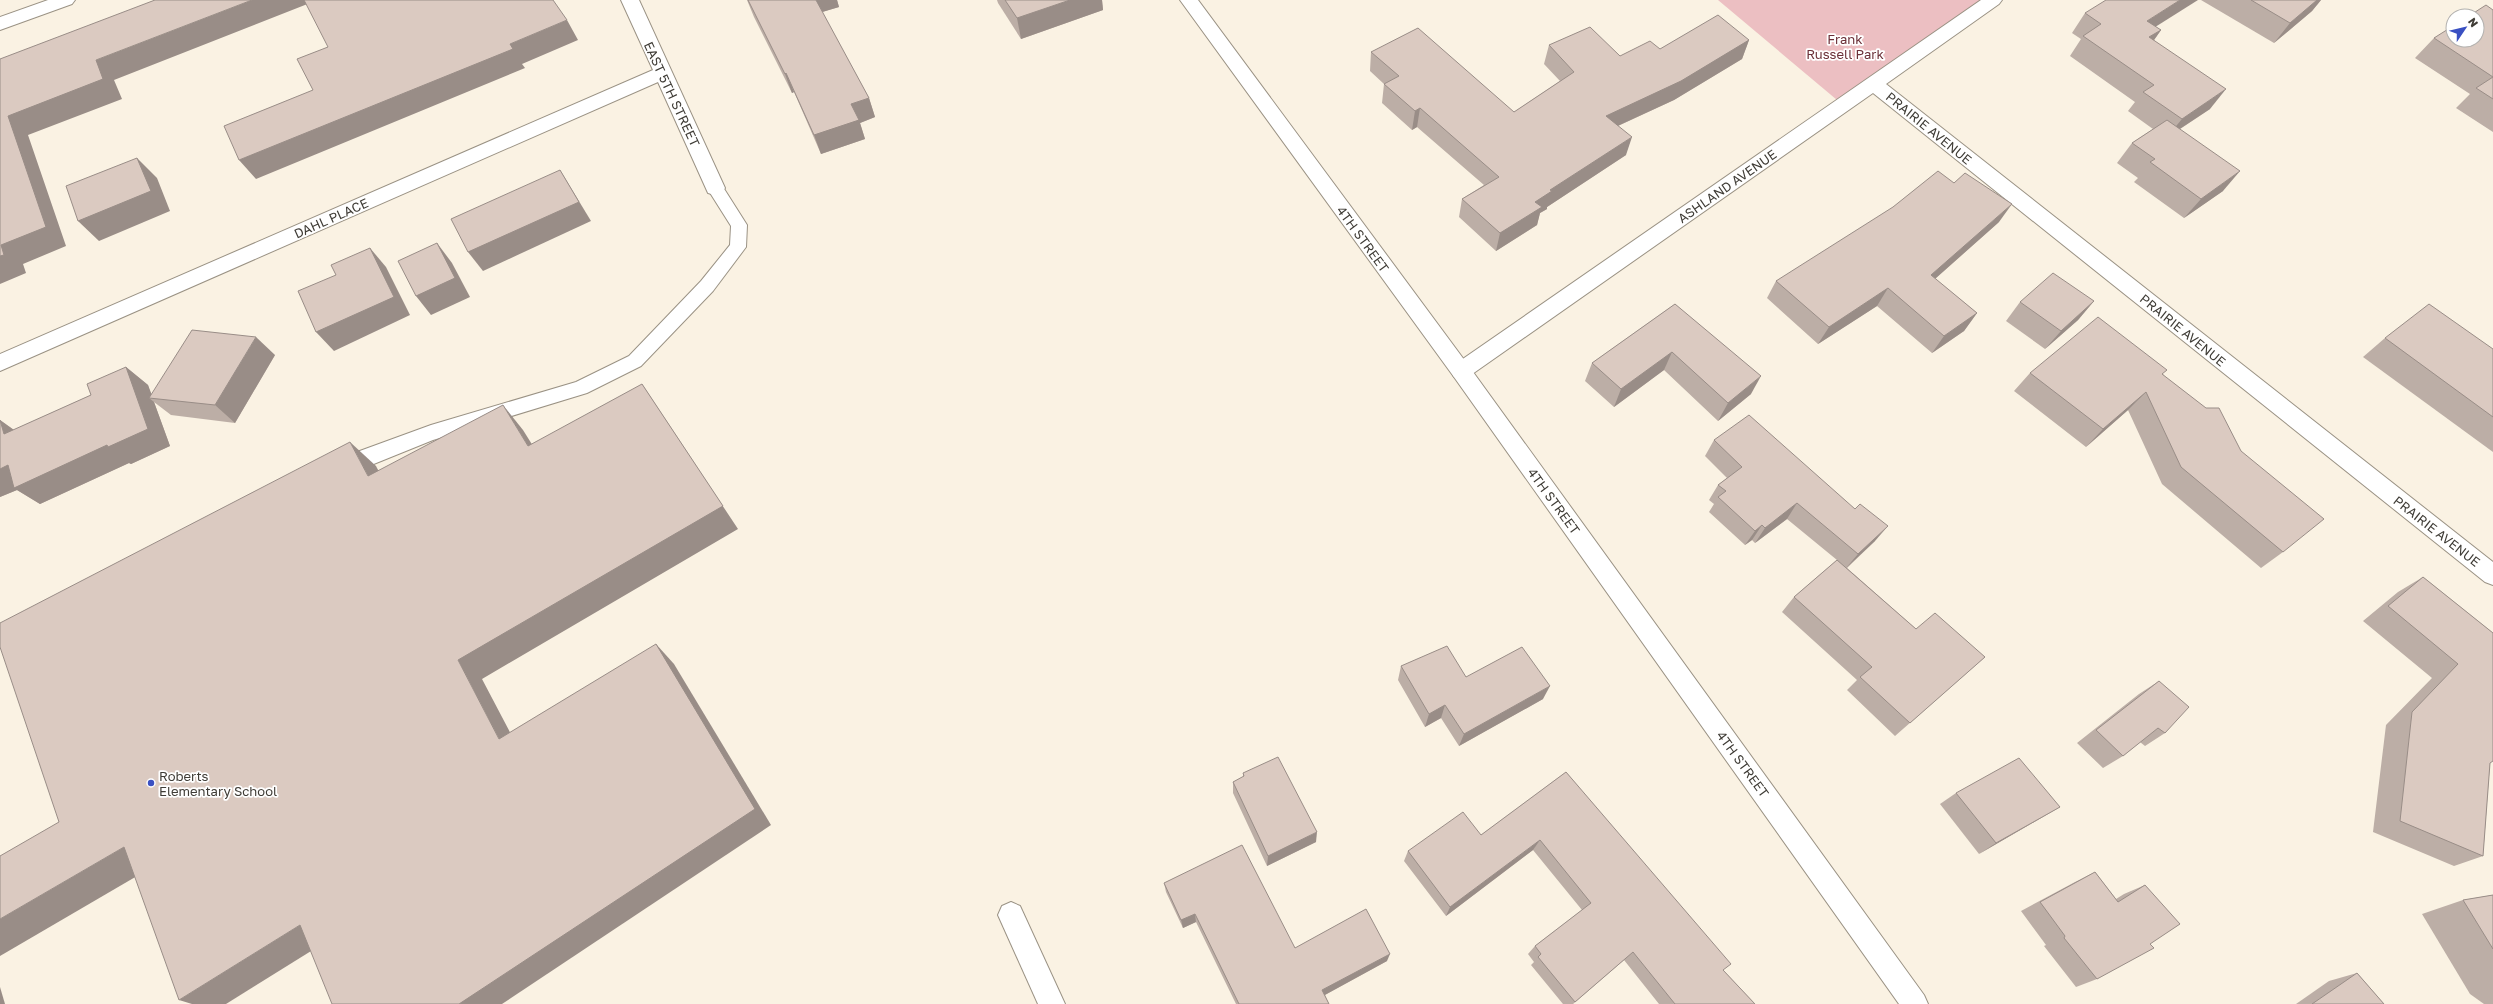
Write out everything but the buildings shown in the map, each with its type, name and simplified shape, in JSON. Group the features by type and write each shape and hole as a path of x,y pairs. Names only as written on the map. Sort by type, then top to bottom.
{"street":[{"path":"0,24 66,0"},
{"name":"EAST 5TH STREET","path":"630,0 715,188"},
{"name":"4TH STREET","path":"1189,0 1460,371 1915,1004"},
{"name":"ASHLAND AVENUE","path":"1460,371 1993,0"},
{"name":"DAHL PLACE","path":"0,363 662,73"},
{"name":"PRAIRIE AVENUE","path":"1873,83 2493,575"},
{"path":"1011,915 1045,1001"}],"lane":[{"path":"328,476 364,458 431,433 581,388 635,361 707,286 738,247 739,225 715,188"}],"green space":[{"name":"Frank Russell Park","path":"1718,0 1993,0 1843,105"}],"place":[{"name":"Roberts Elementary School","path":"151,783"}]}
